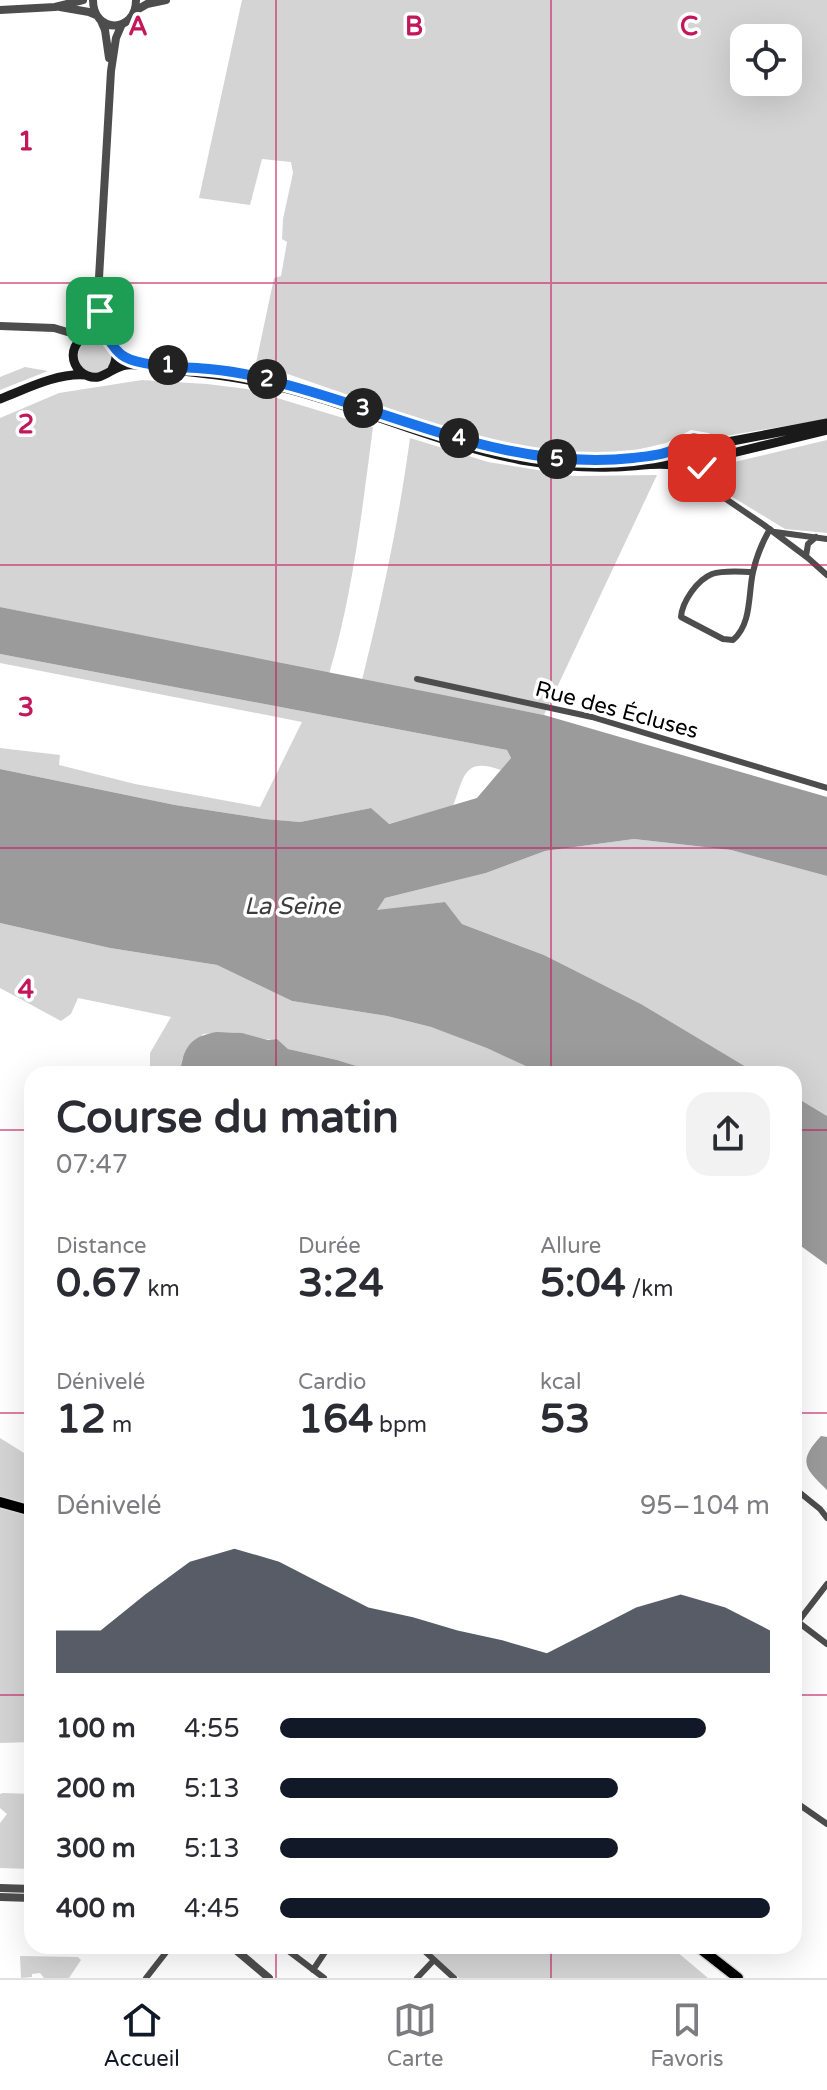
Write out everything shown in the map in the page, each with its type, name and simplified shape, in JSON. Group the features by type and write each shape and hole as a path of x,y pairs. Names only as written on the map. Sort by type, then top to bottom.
{"main road":[{"path":"0,399 49,380 71,375 98,377 107,374 117,358 112,342 105,336 88,335 79,341 62,370 49,380"},
{"path":"116,351 139,362 214,369 278,382 471,442 527,455 572,460 615,460 675,450 691,438 722,443 827,423"},
{"path":"73,354 76,367 85,375"},
{"path":"112,369 127,365 213,374 262,383 485,451 573,466 673,465 696,470 719,457 827,430"},
{"path":"704,441 710,451 706,464"},
{"path":"680,446 679,459 686,468"},
{"path":"0,1502 24,1509"},
{"path":"698,1954 726,1978"},
{"path":"707,1954 738,1978"}],"street":[{"path":"0,10 55,7 83,0"},
{"path":"93,0 93,8 105,30 111,71"},
{"path":"135,11 136,0"},
{"path":"55,7 89,12 109,25 122,24 147,4 166,0"},
{"path":"105,336 98,295 111,71 116,38 122,24"},
{"path":"0,326 54,328 88,335 98,295"},
{"path":"60,330 68,339 73,354"},
{"path":"706,464 705,477 711,488"},
{"path":"686,468 701,482 806,556 827,575"},
{"path":"771,530 827,539"},
{"path":"753,572 710,576 693,591 682,608 681,617 723,639 733,640 740,633 748,610 753,572 771,530"},
{"path":"806,556 808,544 816,537"},
{"name":"Rue des Écluses","path":"417,679 592,717 827,788"},
{"path":"802,1494 827,1518"},
{"path":"802,1617 827,1584"},
{"path":"802,1629 827,1644"},
{"path":"802,1807 827,1824"},
{"path":"0,1888 24,1889"},
{"path":"0,1897 24,1898"},
{"path":"146,1978 164,1954"},
{"path":"240,1954 269,1978"},
{"path":"292,1954 324,1978"},
{"path":"313,1970 324,1954"},
{"path":"428,1954 454,1978"},
{"path":"417,1978 434,1960"}],"shaded area":[{"path":"242,0 827,0 827,419 720,437 691,430 666,443 632,451 561,453 509,446 455,432 256,363 274,278 281,276 287,242 282,239 283,219 293,173 291,162 262,159 250,205 199,198"},
{"path":"95,339 107,344 112,356 107,368 95,373 83,368 78,356 83,344"},
{"path":"25,367 48,371 0,390 0,377"},
{"path":"142,380 247,389 373,427 351,583 329,674 0,607 0,418 59,393"},
{"path":"410,438 488,462 574,476 657,475 544,715 362,680 389,560"},
{"path":"827,440 827,533 785,529 716,487 710,477 713,470 722,465"},
{"path":"0,654 507,750 511,758 501,770 479,766 467,772 453,806 388,824 371,808 300,822 175,805 0,769 0,748 60,755 59,765 135,784 260,807 302,722 0,663"},
{"path":"634,839 731,850 827,876 827,1116 802,1101 802,1066 745,1066 641,1004 544,955 462,924 445,902 376,911 385,898 486,873 545,851"},
{"path":"0,923 110,948 217,965 292,1001 387,1016 431,1027 487,1047 526,1066 356,1066 288,1049 277,1039 228,1032 203,1034 182,1059 181,1066 150,1066 150,1053 171,1017 78,998 71,1014 61,1021 0,988"},
{"path":"0,1438 24,1453 24,1742 0,1743"},
{"path":"0,1794 24,1794 24,1869 0,1868 0,1823 7,1814 0,1808"},
{"path":"432,1954 680,1954 708,1978 459,1978"},
{"path":"20,1956 78,1957 81,1960 69,1978 44,1978 40,1973 21,1978"}],"water":[{"name":"La Seine","path":"0,607 544,715 827,797 827,876 731,850 634,839 545,851 486,873 385,898 377,910 445,902 462,924 544,955 641,1004 745,1066 526,1066 431,1027 387,1016 292,1001 217,965 110,948 0,923 0,769 175,805 265,819 300,822 371,808 389,824 477,798 511,758 507,750 0,654"},
{"path":"242,1033 268,1040 277,1039 288,1049 356,1066 181,1066 186,1050 194,1040 208,1034"},
{"path":"802,1101 827,1116 827,1265 802,1247"},
{"path":"821,1436 827,1437 827,1490 813,1476 807,1464 809,1452"}],"route":[{"path":"100,311 105,336 116,351 133,361 245,374 512,452 546,458 615,460 663,453 680,446 678,455 682,465 693,470 702,468"}]}
